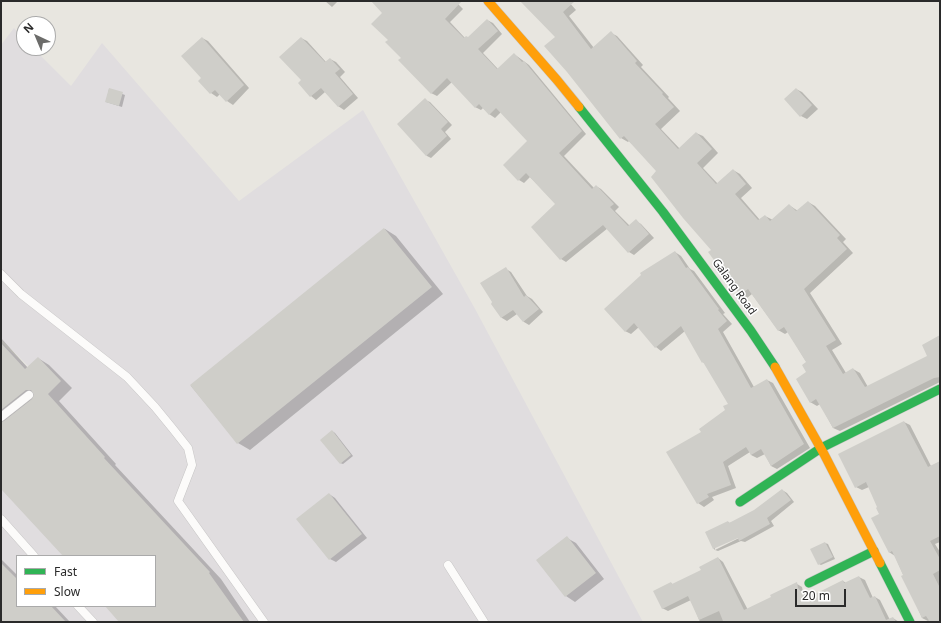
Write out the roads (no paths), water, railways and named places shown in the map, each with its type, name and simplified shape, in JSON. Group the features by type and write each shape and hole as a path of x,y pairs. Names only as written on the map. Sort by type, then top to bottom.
{"street":[{"name":"Galang Road","path":"488,1 557,80 664,212 767,354 805,418 910,622"},
{"path":"740,502 821,448 940,389"},
{"path":"809,583 874,551"}],"lane":[{"path":"1,274 21,294 127,377 173,428 188,448 192,465 178,501 264,622"},
{"path":"1,417 29,395"},
{"path":"1,519 33,555"},
{"path":"448,565 484,622"},
{"path":"79,607 93,622"}]}
